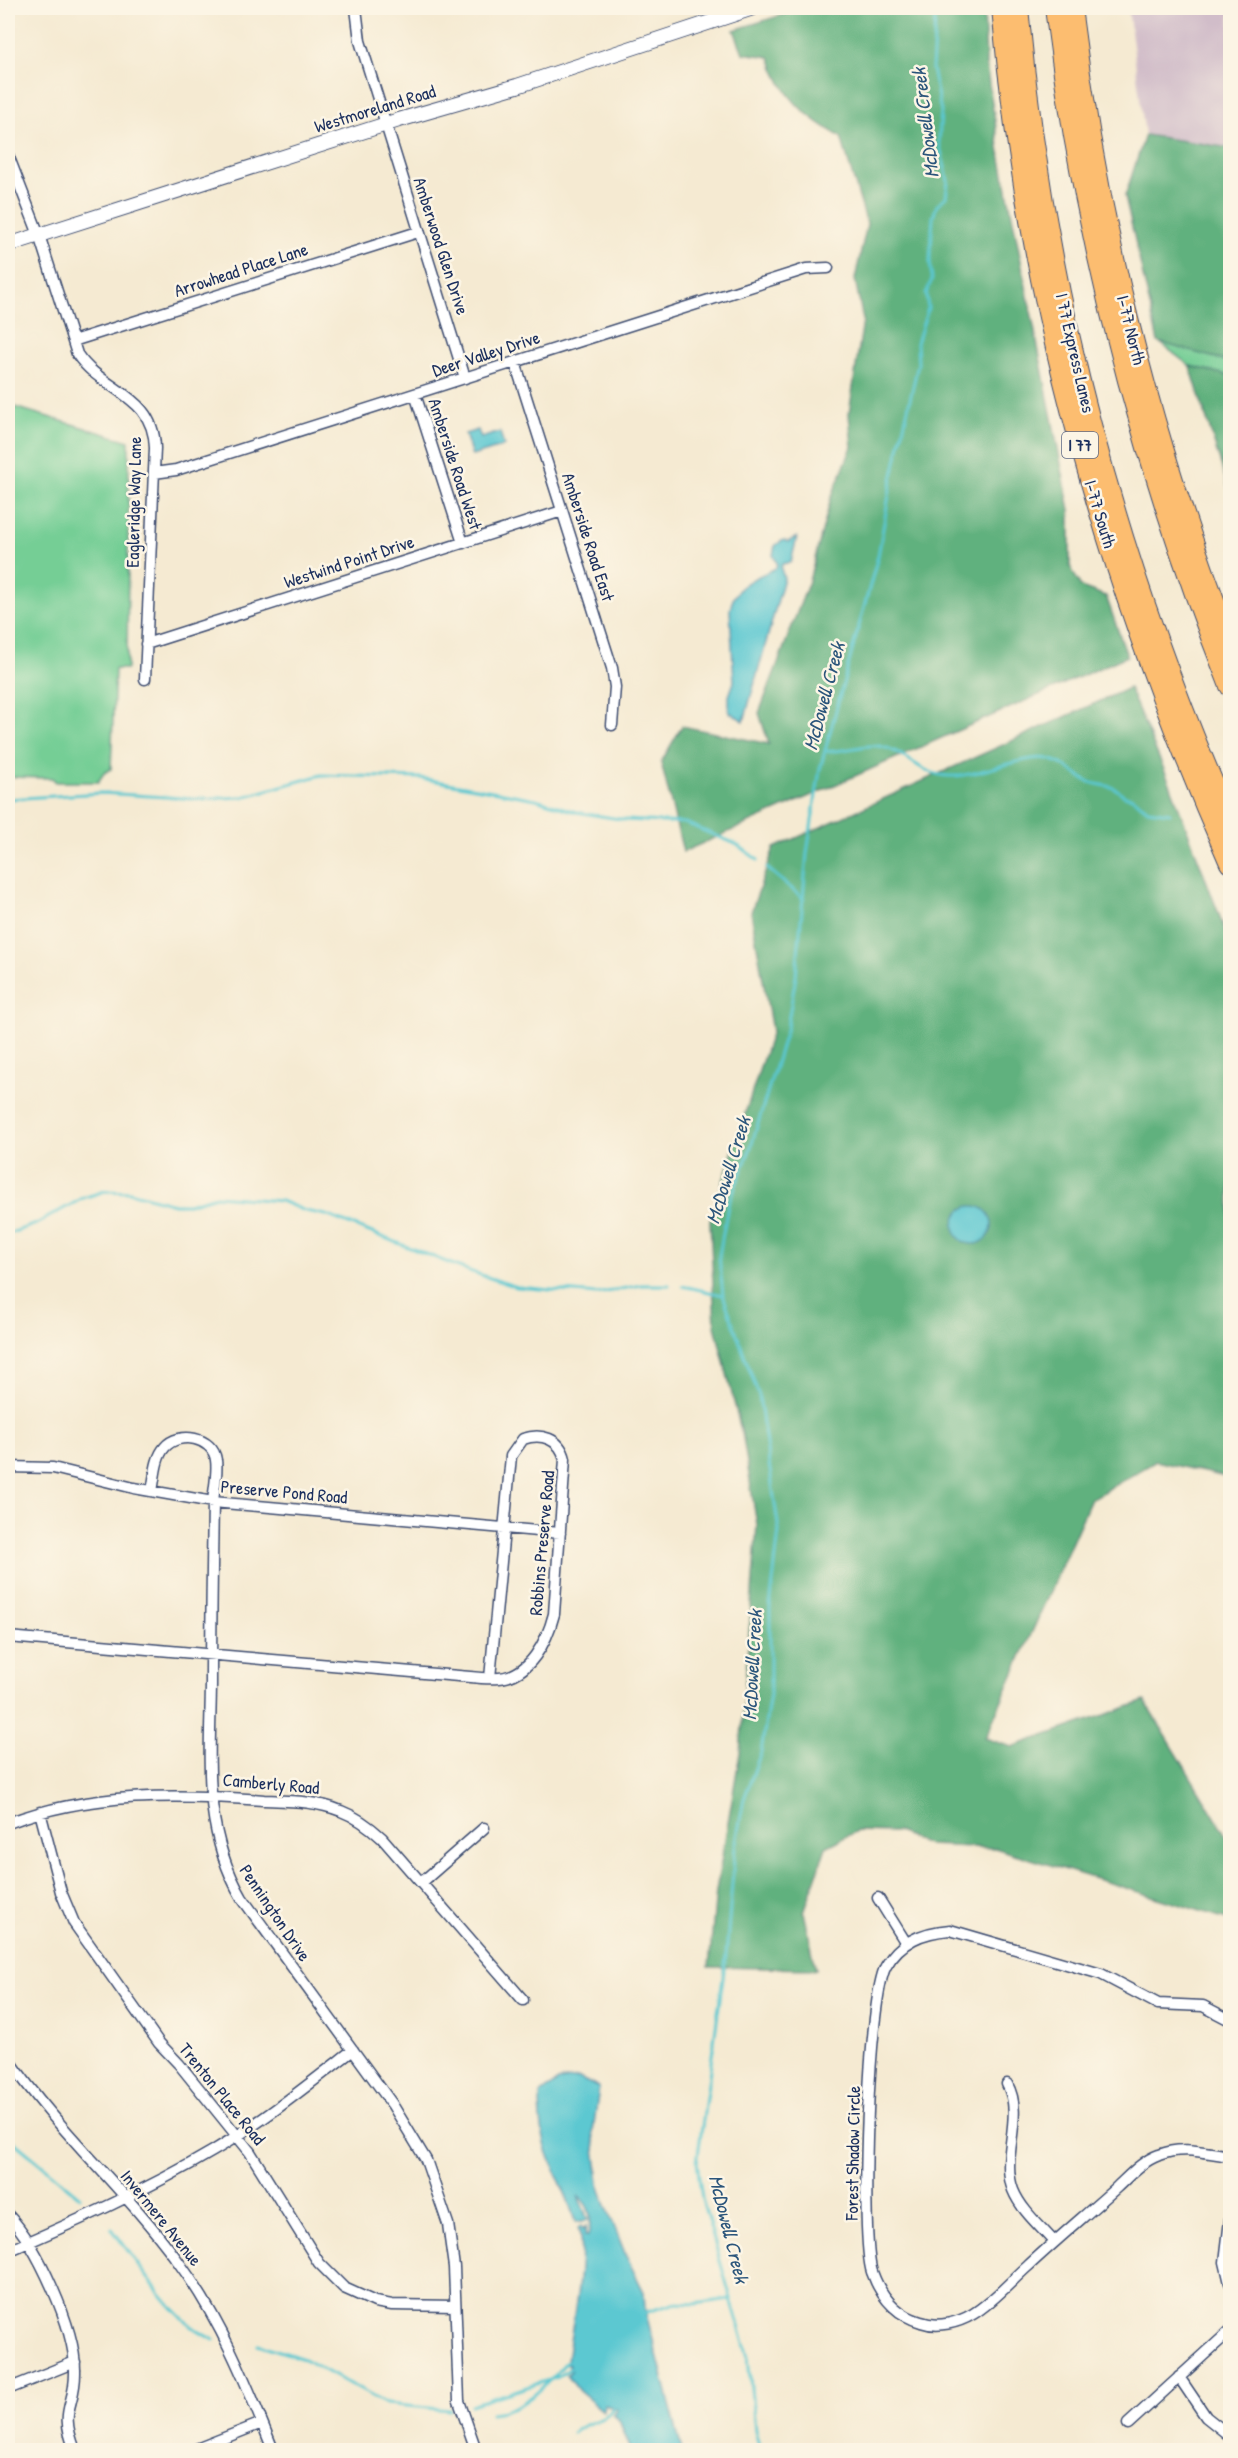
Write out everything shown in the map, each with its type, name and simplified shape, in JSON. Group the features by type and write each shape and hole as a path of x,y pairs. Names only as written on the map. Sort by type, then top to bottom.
{"highway":[{"name":"I-77 South","path":"1002,8 1017,138 1034,246 1083,458 1118,576 1151,671 1230,862"},
{"name":"I 77 Express Lanes","path":"1018,8 1033,136 1049,232 1068,328 1094,433 1156,634 1230,822"},
{"path":"1054,8 1078,162 1114,332 1140,428 1173,532 1230,686"},
{"name":"I-77 North","path":"1071,8 1094,160 1128,318 1172,476 1230,642"}],"street":[{"name":"Amberwood Glen Drive","path":"356,8 360,41 465,378"},
{"name":"Westmoreland Road","path":"8,245 386,124 517,86 753,8"},
{"name":"Eagleridge Way Lane","path":"8,155 39,235 82,362 137,404 148,417 154,437 145,679"},
{"name":"Arrowhead Place Lane","path":"73,341 418,232"},
{"name":"Deer Valley Drive","path":"154,472 176,470 806,269 828,268"},
{"name":"Amberside Road East","path":"515,362 612,668 615,687 612,725"},
{"name":"Amberside Road West","path":"415,394 463,543"},
{"name":"Westwind Point Drive","path":"146,644 562,511"},
{"name":"Robbins Preserve Road","path":"8,1637 490,1678 501,1678 520,1670 538,1653 549,1635 554,1614 565,1458 558,1443 541,1436 523,1439 511,1456 490,1678"},
{"name":"Pennington Drive","path":"152,1491 158,1458 166,1446 180,1438 195,1438 209,1446 216,1458 213,1502 211,1796 217,1840 229,1877 275,1946 411,2132 438,2191 451,2246 459,2401 476,2451"},
{"name":"Preserve Pond Road","path":"8,1467 53,1468 152,1491 213,1502 560,1533"},
{"name":"Camberly Road","path":"8,1822 40,1812 119,1799 211,1796 307,1802 340,1810 373,1830 523,2000"},
{"name":"Trenton Place Road","path":"40,1812 61,1892 74,1923 159,2043 237,2134 276,2191 319,2263 344,2288 375,2302 392,2305 455,2306"},
{"path":"421,1883 484,1828"},
{"path":"878,1898 906,1943"},
{"name":"Forest Shadow Circle","path":"1230,2020 1203,2006 1158,2004 1101,1974 950,1930 925,1934 906,1943 891,1958 880,1979 873,2042 866,2158 870,2265 878,2286 895,2309 904,2316 933,2325 961,2320 982,2308 1054,2242 1155,2157 1182,2149 1230,2156"},
{"path":"8,2251 124,2198 197,2160 293,2097 353,2050"},
{"name":"Invermere Avenue","path":"8,2058 46,2111 166,2245 208,2307 227,2342 273,2451"},
{"path":"1006,2084 1013,2105 1009,2166 1013,2190 1028,2212 1054,2242"},
{"path":"8,2215 42,2266 71,2340 75,2362 75,2382 65,2421 75,2451"},
{"path":"1230,2220 1225,2262 1230,2283"},
{"path":"1128,2424 1230,2331"},
{"path":"8,2389 75,2362"},
{"path":"1179,2377 1206,2417 1230,2436"},
{"path":"194,2451 262,2423"}],"shaded area":[{"path":"1128,8 1230,8 1230,148 1145,135"}],"green space":[{"path":"804,8 984,8 986,64 1001,159 1070,510 1070,566 1081,587 1106,596 1127,656 683,852 661,762 682,726 769,744 759,713 809,581 831,498 852,447 849,414 863,320 855,279 867,224 841,137 806,113 789,95 770,57 743,53 734,30"},
{"path":"1145,135 1230,148 1230,362 1158,342 1125,196"},
{"path":"1159,342 1230,362 1230,376 1190,366"},
{"path":"1190,366 1230,376 1230,493"},
{"path":"8,405 129,441 127,669 115,669 111,769 104,773 98,782 56,782 52,778 8,777"},
{"path":"1129,688 1169,781 1230,944 1230,1478 1156,1461 1091,1499 985,1738 1012,1747 1145,1701 1230,1842 1230,1920 995,1848 929,1845 898,1832 857,1831 826,1847 804,1912 816,1969 709,1967 716,1891 740,1753 757,1525 743,1438 715,1326 710,1221 772,1031 751,912 774,848"}],"water":[{"path":"478,430 481,438 500,432 504,446 472,456 465,434"},
{"path":"797,537 791,562 782,564 784,578 744,721 729,712 729,696 734,682 730,610 732,601 747,583 776,568 777,563 773,555 775,546 783,540 788,542"},
{"path":"973,1206 986,1212 992,1225 986,1238 973,1244 960,1238 954,1225 960,1212"},
{"path":"579,2078 599,2088 593,2131 600,2190 626,2256 644,2292 645,2310 682,2450 631,2450 619,2420 613,2414 617,2409 605,2405 603,2411 579,2391 567,2375 571,2371 567,2361 580,2274 578,2228 581,2226 583,2230 586,2226 585,2236 588,2236 590,2219 586,2205 578,2196 588,2220 575,2222 544,2141 540,2094 558,2081"}],"waterway":[{"name":"McDowell Creek","path":"760,2450 755,2430 748,2357 702,2199 697,2162 726,1956 735,1847 744,1799 761,1752 770,1694 770,1607 779,1531 759,1396 723,1295 719,1256 728,1205 750,1150 787,1027 796,976 807,853 820,769 878,556 891,484 918,364 917,343 928,308 926,294 932,279 930,262 933,217 937,205 946,197 948,181 939,142 941,111 932,69 935,21 933,8"},
{"path":"825,751 870,746 883,747 900,754 921,768 949,776 959,776 1026,760 1048,759 1064,765 1087,781 1110,787 1124,796 1133,798 1148,810 1170,813"},
{"path":"8,799 101,793 199,799 243,797 321,775 420,778 536,799 576,812 626,820 685,823 736,844 758,860"},
{"path":"767,868 804,899"},
{"path":"8,1234 36,1224 83,1198 105,1191 130,1192 174,1204 188,1204 216,1196 281,1201 305,1211 326,1215 472,1272 517,1287 597,1294 641,1285 669,1285"},
{"path":"683,1286 723,1295"},
{"path":"8,2137 80,2197"},
{"path":"112,2229 171,2306 185,2320 214,2340"},
{"path":"644,2313 676,2303 695,2304 730,2299"},
{"path":"258,2344 304,2359 386,2404 450,2410"},
{"path":"491,2413 503,2411 524,2402 534,2395 567,2361"},
{"path":"471,2405 558,2377 571,2368"},
{"path":"573,2433 604,2417 613,2408"}]}
